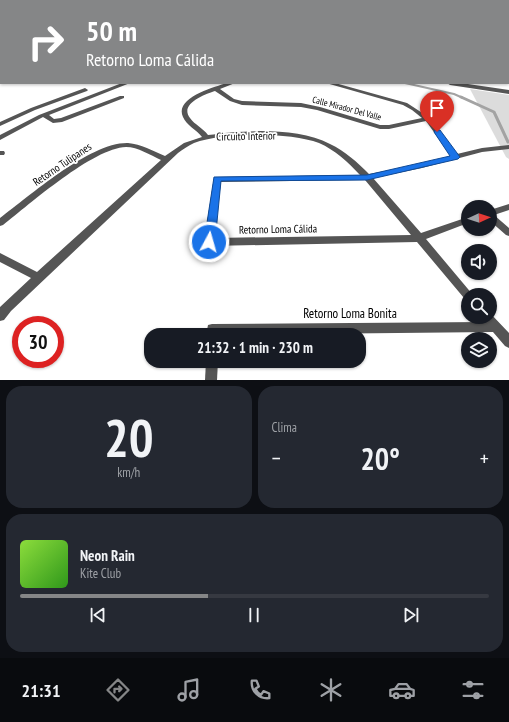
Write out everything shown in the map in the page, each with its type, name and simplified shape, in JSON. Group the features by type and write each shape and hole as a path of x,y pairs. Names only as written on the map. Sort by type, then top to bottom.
{"street":[{"path":"0,138 44,115 124,84"},
{"path":"206,137 201,130 187,118 184,111 189,101 197,96 229,84"},
{"path":"333,84 405,104 423,113 456,157"},
{"path":"457,84 509,92"},
{"name":"Calle Mirador Del Valle","path":"216,89 232,100 242,103 300,105 342,115 380,127 428,119"},
{"path":"0,124 33,109 85,90"},
{"path":"44,115 53,121 62,120 122,97"},
{"name":"Circuito Interior","path":"0,316 7,307 166,159 193,141 206,137 240,134 307,137 334,148 351,160 367,177 461,288"},
{"name":"Retorno Tulipanes","path":"0,223 71,170 100,152 118,145 128,145 166,159"},
{"path":"367,177 482,150 509,147"},
{"name":"Retorno Loma Cálida","path":"367,177 217,179 209,242 418,238"},
{"path":"497,211 509,207"},
{"path":"497,222 509,233"},
{"path":"418,238 461,223"},
{"path":"0,257 38,278"},
{"path":"493,324 509,342"},
{"name":"Retorno Loma Bonita","path":"354,328 495,327"},
{"path":"211,380 212,368"}],"shaded area":[{"path":"470,89 509,95 509,159 506,157"}],"waterway":[{"path":"409,84 454,94 463,98"},
{"path":"461,97 494,112 508,142"}],"route":[{"path":"209,242 217,179 367,177 422,166 456,157 437,132"}]}
